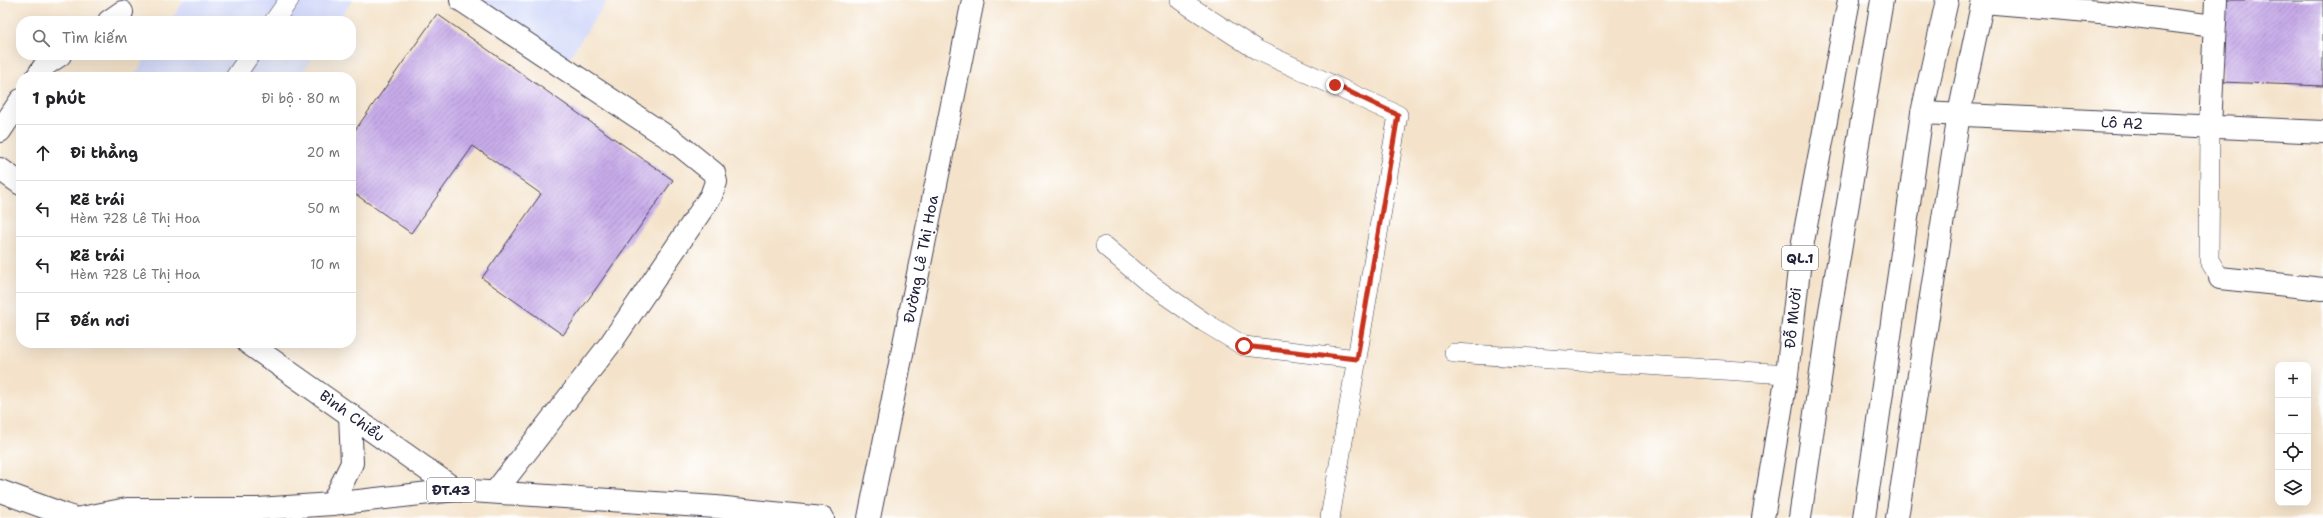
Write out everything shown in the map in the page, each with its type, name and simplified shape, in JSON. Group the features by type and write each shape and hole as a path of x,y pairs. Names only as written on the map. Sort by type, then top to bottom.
{"main road":[{"path":"461,0 678,144 714,173 716,182 711,196 611,343 495,492"},
{"name":"Đường Lê Thị Hoa","path":"869,518 973,0"},
{"name":"Đỗ Mười","path":"1763,518 1787,374 1801,252 1849,0"},
{"name":"QL.1","path":"1800,518 1828,323 1882,0"},
{"path":"1864,518 1922,113 1946,0"},
{"path":"2210,128 2216,0"},
{"path":"1897,518 1959,114 1983,1 2112,13 2214,26"},
{"path":"40,72 45,65 52,60"},
{"path":"0,131 16,107"},
{"name":"Lô A2","path":"1922,113 2210,128 2323,132"},
{"path":"0,169 16,180"},
{"path":"2220,278 2323,289"},
{"name":"Bình Chiểu","path":"255,348 456,490"},
{"path":"332,504 352,463 350,414"},
{"name":"ĐT.43","path":"81,518 127,509 249,514 456,490 716,507 823,518"},
{"path":"0,491 74,518"}],"lane":[{"path":"278,16 289,0"},
{"path":"1180,0 1257,50 1398,115 1330,518"},
{"path":"238,72 247,60"},
{"path":"2210,128 2210,260 2220,278"},
{"path":"1105,246 1150,285 1204,322 1244,346 1357,359"},
{"path":"1454,353 1787,374"}],"shaded area":[{"path":"184,0 353,0 342,16 173,16"},
{"path":"455,0 608,0 559,73"},
{"path":"145,60 311,60 302,72 136,72"}],"building":[{"path":"2225,0 2323,0 2323,86 2221,82"},
{"path":"437,14 673,180 563,335 482,278 541,194 473,146 411,233 356,194 356,129"}],"route":[{"path":"1244,346 1357,359 1398,115 1335,85"}]}
